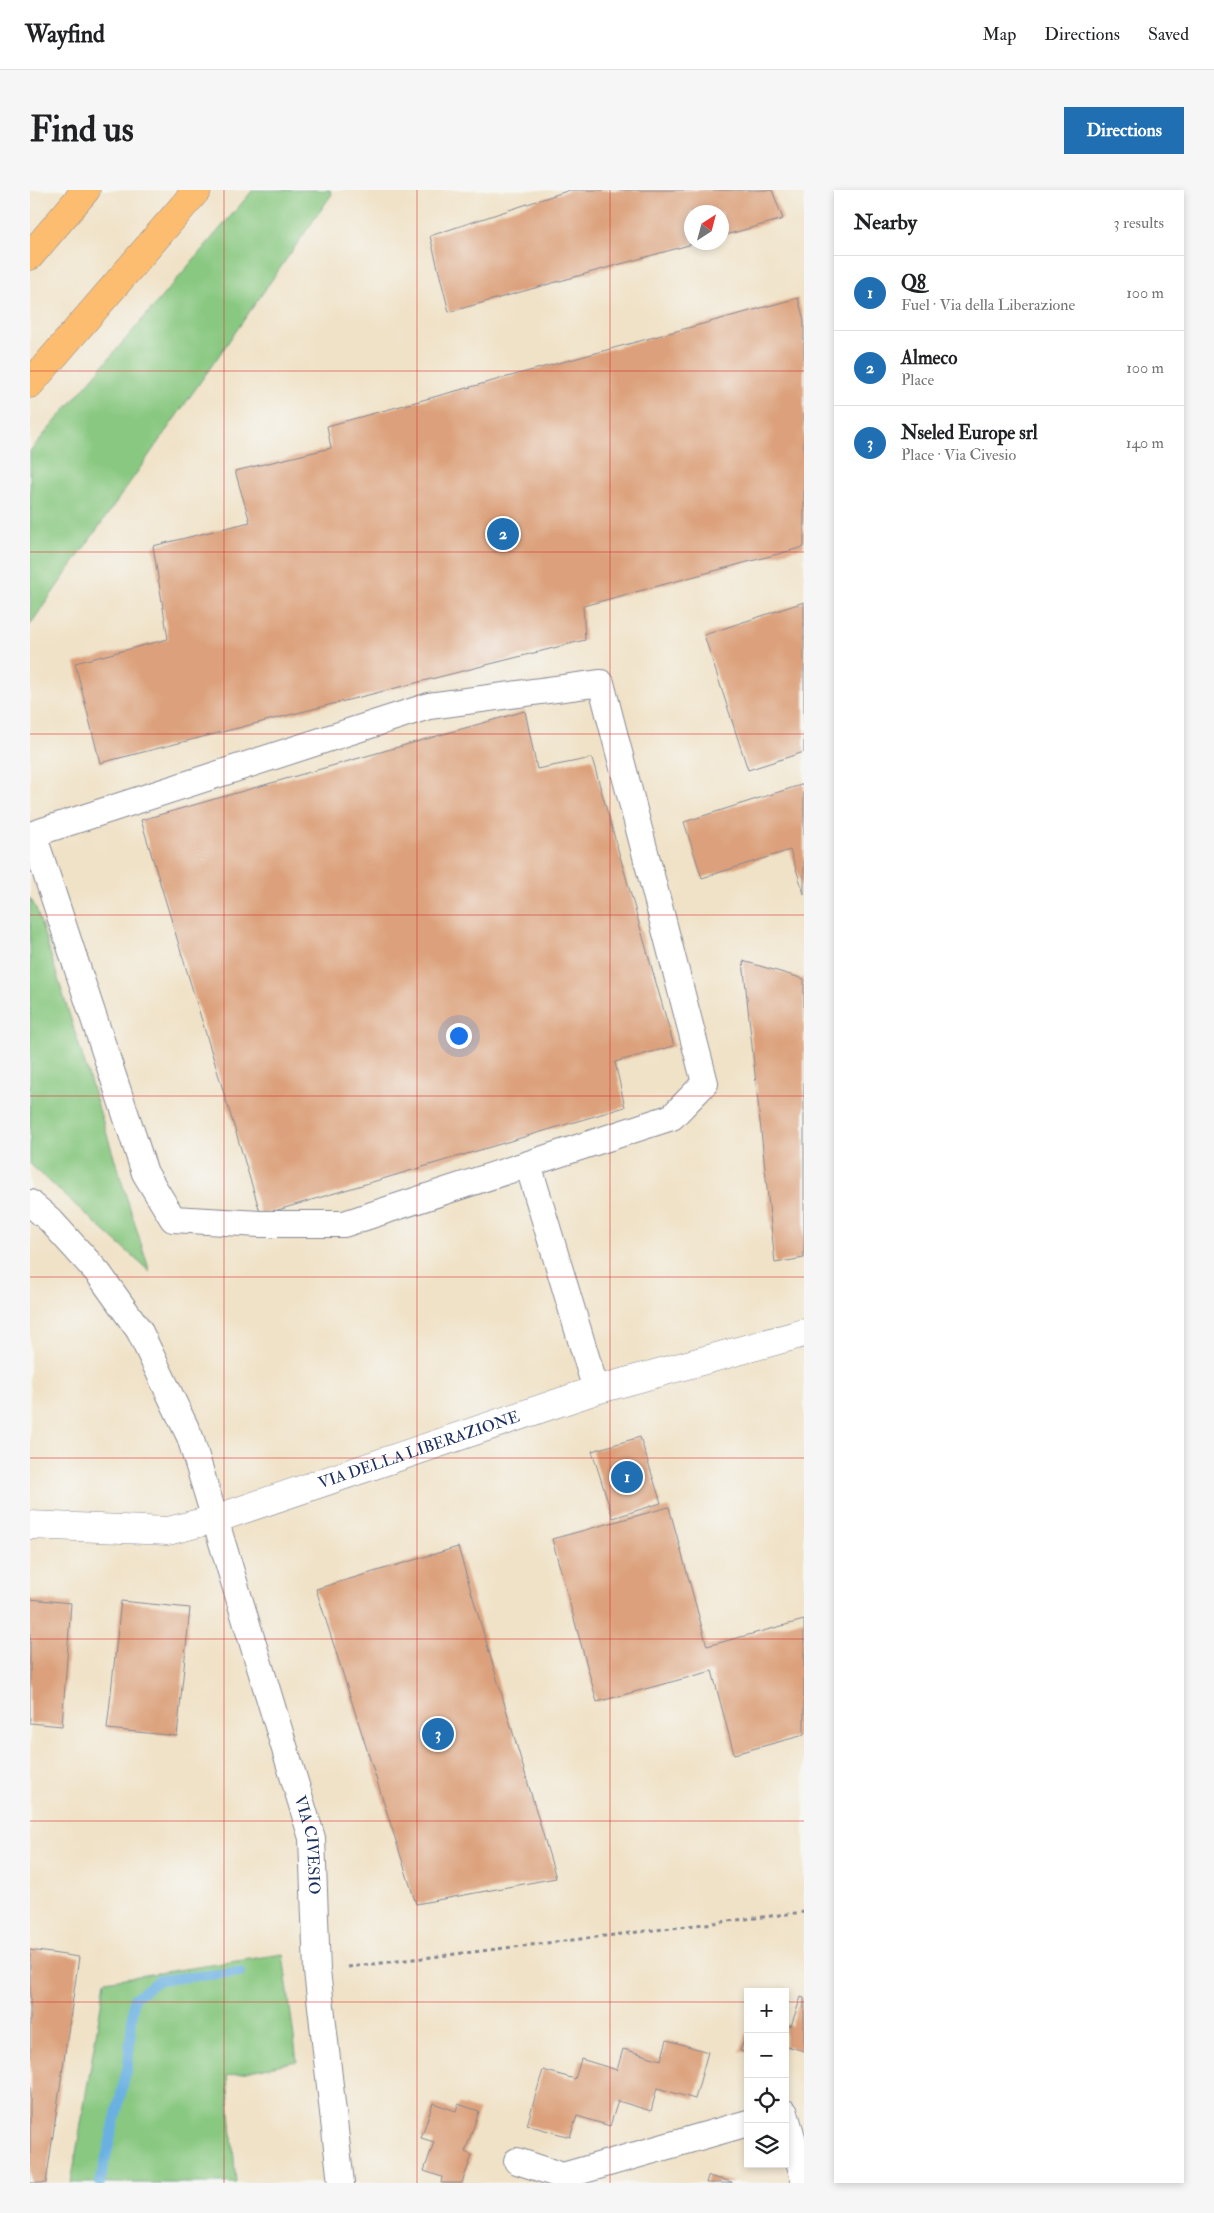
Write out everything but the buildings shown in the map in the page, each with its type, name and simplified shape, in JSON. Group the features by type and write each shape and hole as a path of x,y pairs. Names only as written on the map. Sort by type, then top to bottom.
{"highway":[{"path":"30,256 86,190"},
{"path":"30,384 197,190"}],"street":[{"path":"601,683 705,1083 672,1117 528,1164 344,1224 260,1224 173,1219 145,1173 32,834 428,706 601,683"},
{"path":"528,1164 596,1390"},
{"name":"VIA CIVESIO","path":"30,1203 50,1220 99,1274 139,1330 190,1437 312,1838 317,1970 341,2183"},
{"name":"VIA DELLA LIBERAZIONE","path":"30,1525 168,1531 215,1519 596,1390 804,1333"},
{"path":"789,2112 804,2108"},
{"path":"788,2123 804,2179"},
{"path":"516,2161 563,2176 744,2124"}],"path":[{"path":"317,1970 804,1912"}],"green space":[{"path":"253,190 330,190 332,194 30,625 30,451"},
{"path":"30,898 36,908 150,1272 30,1164"},
{"path":"283,1954 297,2061 227,2076 236,2183 71,2183 105,1981"}],"waterway":[{"path":"100,2183 128,2064 134,1998 159,1980 240,1972"}],"place":[{"name":"Almeco","path":"503,534"},
{"name":"Q8","path":"627,1477"},
{"name":"Nseled Europe srl","path":"438,1734"}]}
